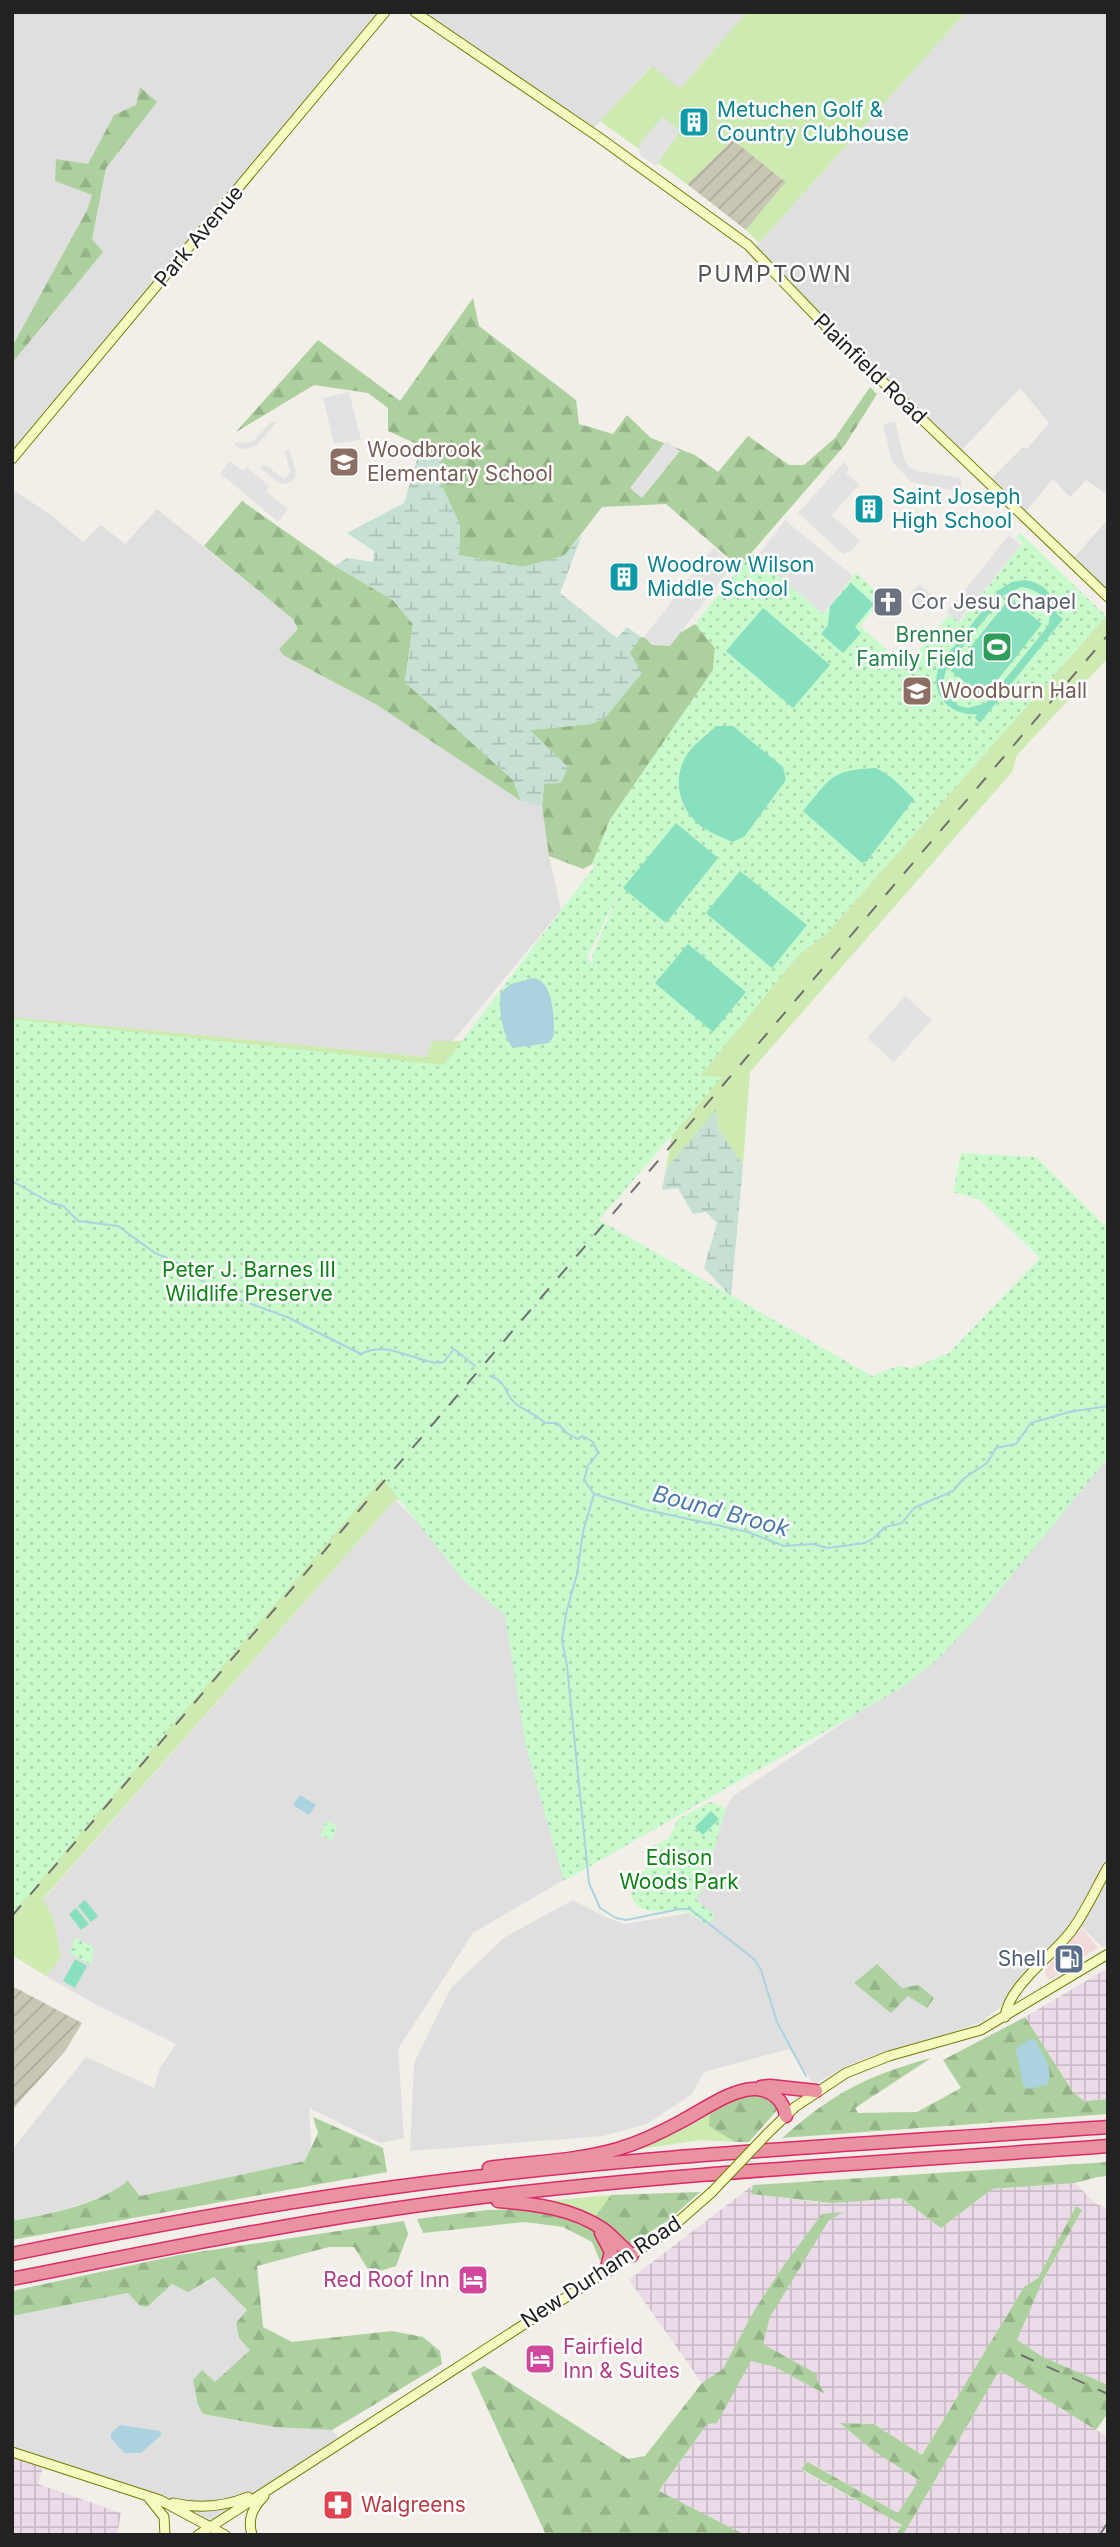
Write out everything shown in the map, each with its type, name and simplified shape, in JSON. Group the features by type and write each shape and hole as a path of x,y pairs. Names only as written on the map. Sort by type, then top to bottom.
{"highway":[{"path":"428,2183 440,2175 616,2149 659,2133 726,2098 756,2089 770,2086 816,2091"},
{"path":"756,2089 776,2096 786,2116"},
{"path":"12,2254 251,2209 428,2183 663,2160 1108,2127"},
{"path":"12,2280 254,2231 467,2199 685,2177 1108,2146"},
{"path":"467,2199 548,2206 568,2212 605,2231 632,2255"},
{"path":"594,2224 610,2248 611,2255 606,2271"}],"street":[{"name":"Park Avenue","path":"12,459 385,12"},
{"name":"Plainfield Road","path":"415,12 597,136 748,245 837,338 1108,597"},
{"path":"1005,2017 1007,2007 1016,1992 1072,1929 1108,1867"},
{"name":"New Durham Road","path":"198,2535 676,2225 712,2192 767,2134 816,2091 846,2073 873,2062 981,2030 1108,1954"},
{"path":"12,2452 185,2506 213,2507 272,2487"},
{"path":"252,2535 250,2517 254,2507 272,2487"},
{"path":"145,2495 161,2511 166,2525 165,2535"},
{"path":"160,2500 225,2535"}],"shaded area":[{"path":"12,12 385,12 12,452"},
{"path":"415,12 747,12 680,89 651,66 591,131"},
{"path":"966,12 1108,12 1108,495 1086,480 1070,497 1053,479 1022,516 987,483 1023,447 1027,449 1049,423 1020,388 962,450 753,250"},
{"path":"662,117 680,131 656,166 640,155 639,145"},
{"path":"733,140 786,182 746,230 687,184"},
{"path":"349,392 361,440 334,444 323,398"},
{"path":"895,421 904,459 909,467 917,471 961,478 961,492 911,482 892,461 883,425"},
{"path":"271,422 277,422 256,446 244,449 236,447 234,443 252,442"},
{"path":"666,441 680,451 642,498 630,488"},
{"path":"289,449 296,471 295,478 289,483 280,484 260,468 266,465 285,479 290,472 285,451"},
{"path":"230,461 243,471 247,467 269,486 266,491 288,509 278,522 220,473"},
{"path":"844,462 849,468 846,473 859,485 832,515 860,541 851,551 843,554 798,513"},
{"path":"12,489 51,515 83,542 101,525 125,544 157,509 293,619 299,629 279,649 283,655 377,705 521,801 542,806 561,910 453,1041 432,1041 428,1057 12,1017"},
{"path":"1108,519 1108,597 1070,562"},
{"path":"785,520 853,576 823,614 758,559"},
{"path":"1009,535 1021,545 958,622 947,612"},
{"path":"713,548 734,564 670,646 652,645 644,637"},
{"path":"919,584 936,599 926,611 909,596"},
{"path":"905,996 932,1020 894,1062 867,1038"},
{"path":"1108,1459 1108,1945 1103,1948 1077,1922 999,2008 983,2021 869,2057 814,2084 789,2049 704,2072 692,2094 647,2124 603,2136 410,2151 414,2063 451,1988 505,1937 573,1900 625,1924 689,1913 707,1925 695,1899 710,1880 709,1867 726,1808 733,1796 904,1682"},
{"path":"395,1500 505,1610 567,1878 473,1933 398,2049 404,2138 381,2143 309,2108 312,2163 305,2161 140,2196 128,2181 112,2193 63,2210 12,2221 12,2150 86,2057 154,2088 160,2068 176,2044 46,1976 61,1958 54,1920 43,1900"},
{"path":"1082,1928 1098,1948 1049,1980 1044,1971"},
{"path":"1108,1968 1108,2099 1084,2101 1073,2092 1025,2017"},
{"path":"12,1986 82,2023 66,2050 12,2110"},
{"path":"1075,2183 1095,2203 1108,2209 1108,2385 1043,2357 1017,2340 1043,2280 1082,2210 1077,2207 1038,2278 1024,2287 922,2455 874,2424 841,2423 872,2450 919,2480 898,2513 809,2462 801,2470 902,2525 896,2535 745,2535 659,2492 707,2424 702,2383 629,2280 753,2185 752,2194 817,2202 901,2198 941,2228 992,2189"},
{"path":"214,2277 248,2311 250,2350 215,2383 202,2414 274,2427 332,2430 341,2443 210,2527 160,2500 12,2452 12,2316 129,2293 139,2305 172,2284 207,2283"},
{"path":"1002,2371 1108,2437 1108,2535 903,2535 996,2376"},
{"path":"12,2451 45,2460 38,2484 121,2513 117,2535 12,2535"}],"green space":[{"path":"747,12 966,12 759,243 746,230 786,182 733,140 687,184 600,121 652,66 680,89"},
{"path":"140,87 157,102 106,168 92,239 103,252 12,363 12,347 87,210 92,195 55,181 56,159 88,164 114,115 136,105"},
{"path":"473,298 479,326 576,400 579,424 613,434 627,415 651,438 695,455 718,472 748,436 789,465 804,465 835,438 870,387 877,394 845,445 739,567 666,504 602,507 564,556 523,567 459,555 460,525 440,482 444,463 421,446 388,431 388,408 368,393 314,385 236,432 318,340 400,401"},
{"path":"421,446 444,463 440,482 460,525 459,555 523,567 564,556 582,535 560,593 617,638 627,627 641,637 630,653 642,673 604,719 590,724 530,730 568,767 561,783 544,784 542,806 521,801 513,780 405,682 413,624 393,600 335,566 347,558 373,562 374,551 347,533 404,503"},
{"path":"242,501 335,566 393,600 413,624 405,682 513,780 521,801 377,705 283,655 279,649 298,629 293,619 204,546"},
{"name":"Peter J. Barnes III Wildlife Preserve","path":"1020,533 1106,616 826,934 799,954 700,1076 722,1077 599,1220 872,1376 898,1366 912,1368 949,1353 1040,1258 980,1200 953,1192 961,1153 1036,1157 1103,1224 1108,1225 1108,1458 975,1620 938,1659 903,1687 564,1881 526,1747 505,1615 465,1582 382,1478 12,1914 12,1019 444,1065 594,867 592,864 610,820 713,670 715,648 695,624 752,553 824,614 856,573 883,597 860,626 905,666 949,615 960,622 1023,543 1016,537","holes":["619,891 592,956 593,964 587,958"]},
{"path":"1025,580 1043,587 1051,596 1057,614 1063,619 980,723 975,718 977,714 956,710 941,698 936,680 938,670 999,590 1012,582","holes":["1021,587 1040,595 1048,605 1048,626 986,703 968,708 959,706 949,698 943,682 947,667 1004,595"]},
{"path":"851,583 874,604 855,627 861,633 843,653 821,634 828,625 830,606"},
{"name":"Brenner Family Field","path":"1010,598 1042,624 984,697 951,671"},
{"path":"763,608 830,665 793,708 726,651"},
{"path":"1106,616 1108,658 1017,755 1012,772 750,1072 743,1165 719,1130 716,1110 666,1169 678,1100 12,1030 12,1017 427,1057 432,1041 462,1041 554,1067 642,1023 638,1039 616,1059 695,1081 799,954 826,934"},
{"path":"695,624 715,648 713,670 610,820 592,864 583,869 549,856 542,806 544,784 529,730 590,724 604,719 629,653 641,637 666,641"},
{"path":"716,726 733,726 783,767 786,780 744,837 732,842 705,829 694,820 680,796 679,777 685,758"},
{"path":"876,768 891,777 914,799 867,861 862,863 803,811 833,778 849,771"},
{"path":"676,823 718,858 666,923 623,888"},
{"path":"740,871 807,925 772,968 706,913"},
{"path":"688,944 746,992 713,1032 655,983"},
{"path":"716,1109 719,1130 743,1165 731,1297 704,1268 717,1223 706,1212 693,1214 678,1188 662,1190 666,1169"},
{"path":"458,1357 408,1501 395,1500 43,1899 54,1920 61,1958 46,1976 12,1955 12,1875"},
{"name":"Edison Woods Park","path":"710,1802 726,1808 709,1867 710,1880 695,1899 715,1915 708,1925 688,1913 643,1909 632,1897 630,1885 650,1864 649,1857 654,1846 669,1838 678,1819"},
{"path":"711,1811 719,1819 703,1835 695,1827"},
{"path":"327,1821 337,1825 332,1840 320,1835"},
{"path":"85,1900 98,1916 91,1922 78,1906"},
{"path":"76,1908 89,1924 81,1930 69,1914"},
{"path":"75,1937 94,1948 91,1965 70,1953"},
{"path":"75,1959 87,1966 75,1988 63,1981"},
{"path":"877,1964 902,1988 919,1985 934,1998 927,2008 908,1996 891,2013 854,1983"},
{"path":"1025,2017 1073,2092 1084,2101 1108,2099 1108,2114 782,2138 800,2122 851,2088 887,2072 931,2058 855,2108 858,2113 917,2112 961,2088 943,2060"},
{"path":"758,2092 772,2100 779,2108 749,2142 735,2142 709,2126 710,2109 737,2096"},
{"path":"710,2109 710,2126 735,2142 701,2140 634,2150"},
{"path":"313,2117 383,2148 387,2172 12,2240 12,2221 87,2203 128,2181 140,2196 305,2161 318,2133"},
{"path":"1108,2162 1108,2176 1075,2183 992,2189 941,2228 901,2198 832,2203 751,2194 753,2185"},
{"path":"700,2192 669,2220 631,2244 625,2244 595,2217 611,2195"},
{"path":"611,2195 595,2217 546,2201"},
{"path":"1076,2206 1082,2210 1043,2280 1017,2340 1043,2357 1108,2385 1108,2413 1096,2430 1001,2371 903,2535 896,2535 902,2525 801,2469 808,2462 898,2513 919,2480 872,2450 840,2423 874,2424 922,2455 1024,2287 1038,2278"},
{"path":"518,2209 558,2215 588,2225 599,2236 605,2257 600,2261 592,2242 563,2227 525,2222 423,2233 417,2219 487,2210"},
{"path":"844,2212 829,2220 770,2317 763,2344 817,2374 817,2380 825,2394 775,2367 751,2361 717,2423 707,2424 659,2491 745,2535 546,2535 471,2373 484,2366 628,2459 645,2456 702,2383 723,2369 754,2311 822,2214"},
{"path":"404,2221 408,2234 396,2266 371,2274 354,2247 329,2247 257,2266 263,2327 292,2342 392,2331 423,2337 440,2351 442,2364 332,2430 274,2427 203,2414 198,2405 193,2380 202,2370 215,2382 250,2350 239,2338 236,2323 247,2310 214,2277 188,2292 172,2284 147,2307 139,2305 128,2293 12,2316 12,2291 179,2255"}],"water":[{"path":"533,978 540,981 549,993 554,1035 549,1043 513,1048 502,1021 501,992 511,984"},
{"path":"300,1795 316,1805 309,1815 293,1805"},
{"path":"1031,2039 1035,2040 1044,2056 1049,2068 1049,2079 1047,2085 1028,2089 1023,2085 1016,2050"},
{"path":"120,2425 160,2431 162,2434 141,2453 124,2453 111,2438 111,2433"}],"waterway":[{"name":"Bound Brook","path":"12,1181 51,1203 63,1206 78,1221 118,1226 155,1253 182,1265 189,1273 224,1294 287,1317 361,1354 383,1349 425,1361 444,1362 454,1349 475,1366"},
{"name":"Bound Brook","path":"490,1376 503,1385 516,1404 545,1423 557,1423 577,1439 583,1436 593,1442 598,1453 588,1466 584,1480 594,1494 647,1510 748,1532 784,1546 813,1544 828,1548 865,1543 885,1527 902,1523 914,1508 953,1491 963,1479 987,1463 996,1448 1016,1444 1031,1423 1069,1412 1108,1406"},
{"path":"594,1494 583,1532 577,1574 562,1640 589,1883 600,1908 616,1918 626,1920 690,1909 754,1959 761,1970 777,2022 806,2076"}],"railway":[{"path":"12,1916 1108,635"},
{"path":"1021,2355 1108,2394"},
{"path":"1101,2533 1108,2522"}],"place":[{"name":"Metuchen Golf & Country Clubhouse","path":"694,122"},
{"name":"Woodbrook Elementary School","path":"344,462"},
{"name":"Saint Joseph High School","path":"869,509"},
{"name":"Woodrow Wilson Middle School","path":"624,577"},
{"name":"Cor Jesu Chapel","path":"888,602"},
{"name":"Brenner Family Field","path":"997,647"},
{"name":"Woodburn Hall","path":"917,691"},
{"name":"Shell","path":"1069,1959"},
{"name":"Red Roof Inn","path":"473,2280"},
{"name":"Fairfield Inn & Suites","path":"540,2359"},
{"name":"Walgreens","path":"338,2505"}],"district":[{"name":"PUMPTOWN","path":"775,274"}]}
